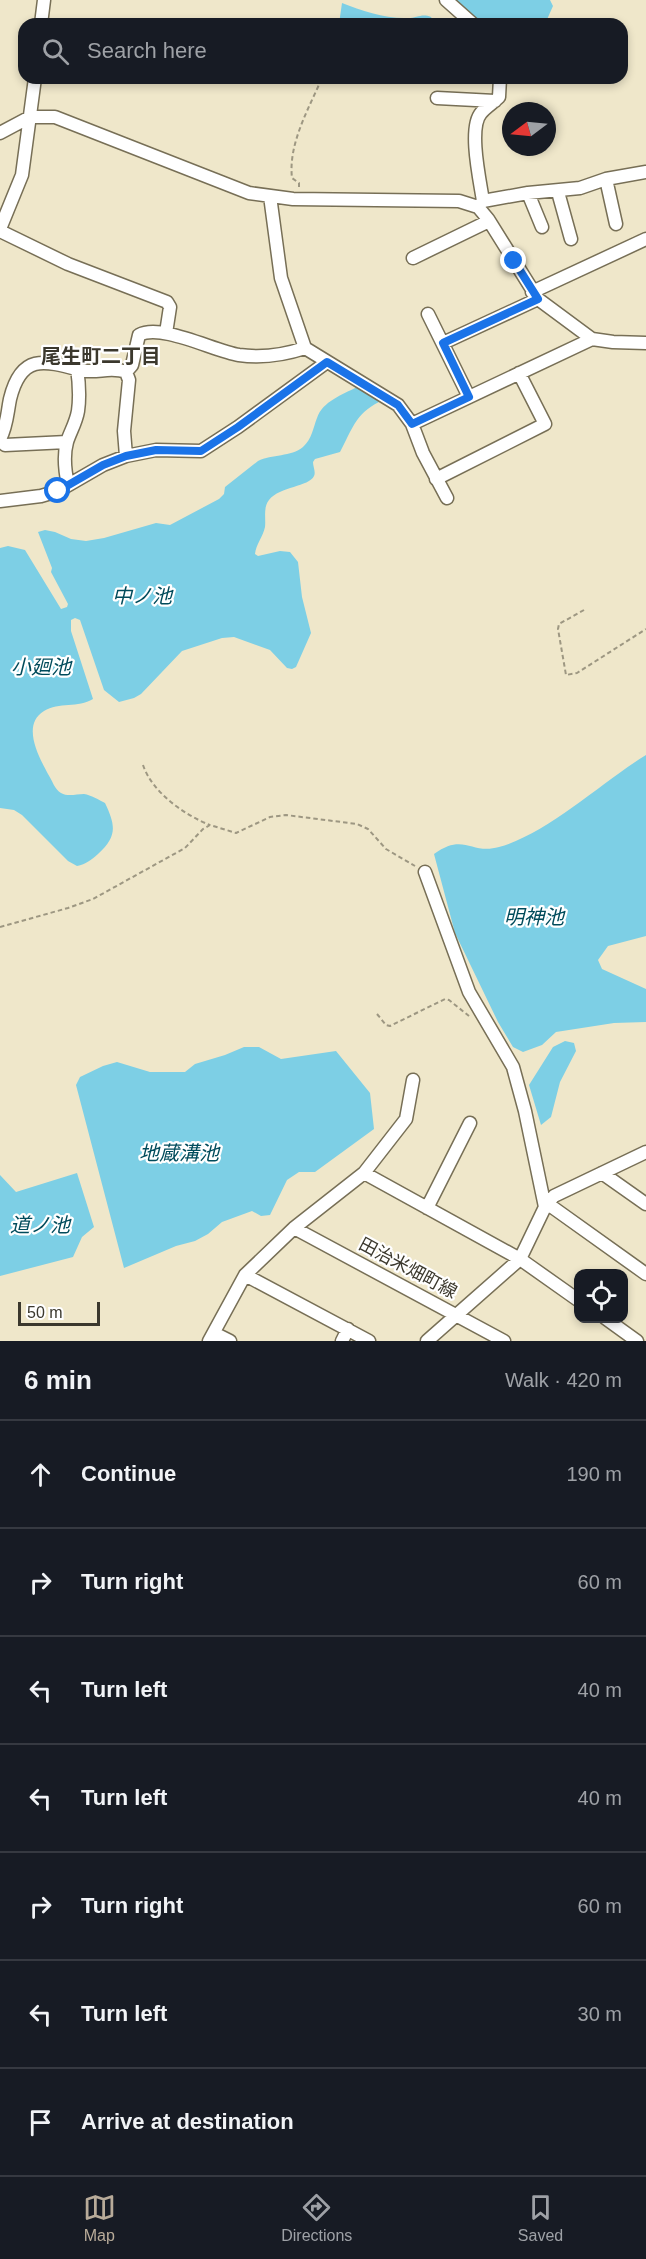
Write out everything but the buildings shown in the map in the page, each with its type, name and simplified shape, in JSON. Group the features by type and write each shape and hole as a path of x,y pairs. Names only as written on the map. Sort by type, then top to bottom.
{"street":[{"path":"42,18 44,0"},
{"path":"446,0 466,18"},
{"path":"34,84 22,175 0,230 68,264 167,302 170,307 166,333"},
{"path":"500,84 499,97 480,113 477,126 476,151 480,204 489,221 535,296 592,339 646,343"},
{"path":"437,98 495,101"},
{"path":"0,133 30,117 55,117 249,193 298,199 459,201 480,204 528,193 558,192 580,188 606,179 646,172"},
{"path":"606,179 616,224"},
{"path":"558,192 571,238"},
{"path":"528,193 542,227"},
{"path":"270,196 281,278 304,348 398,405 412,424 423,453 447,498"},
{"path":"413,258 489,221"},
{"path":"443,343 646,239"},
{"path":"428,314 469,397"},
{"path":"126,372 132,365 140,335 146,331 166,333 242,355 269,356 304,348"},
{"path":"412,424 592,339"},
{"path":"67,442 5,445 0,439 7,426 9,402 14,385 21,372 30,364 42,362 89,371 116,368 126,372 129,380 124,431 126,456"},
{"path":"0,501 41,496 126,456 156,450 201,451 327,362"},
{"path":"68,485 64,471 67,442 78,412 77,368"},
{"path":"436,479 545,424 519,374"},
{"path":"425,872 469,992 513,1067 546,1205 646,1274"},
{"path":"230,1341 212,1337 245,1275 294,1228 364,1173 406,1119 413,1080"},
{"path":"427,1208 470,1124"},
{"path":"427,1341 520,1259 546,1205 554,1196 646,1152"},
{"path":"364,1173 520,1259 574,1297"},
{"path":"602,1173 646,1204"},
{"name":"田治米畑町線","path":"294,1228 504,1341"},
{"path":"245,1275 369,1341"},
{"path":"612,1323 637,1341"},
{"path":"342,1341 348,1329"}],"path":[{"path":"298,199 299,183 292,178 291,169 295,142 319,84"},
{"path":"584,610 559,624 566,675 577,673 646,629"},
{"path":"143,765 154,786 196,820 236,834 270,817 286,815 357,824 368,829 386,849 425,872"},
{"path":"0,927 93,899 185,848 210,825"},
{"path":"378,1014 386,1025 390,1026 445,999 474,1020"}],"water":[{"path":"455,0 550,0 553,6 548,18 473,18"},
{"path":"342,3 383,16 408,18 340,18"},
{"path":"422,16 432,18 408,18"},
{"name":"中ノ池","path":"357,387 379,402 359,417 340,452 315,459 313,462 315,474 311,480 280,492 269,500 265,510 265,527 255,554 258,556 280,551 290,552 298,562 302,597 311,633 296,667 287,668 270,650 234,637 222,638 182,651 141,694 119,702 104,690 80,620 75,618 71,620 71,631 93,699 44,711 37,717 34,724 34,741 40,759 57,790 66,795 84,794 105,803 113,831 109,842 91,860 77,866 68,861 22,815 14,810 0,808 0,548 8,546 25,550 61,609 67,607 68,604 51,572 52,568 38,532 45,530 71,539 86,541 156,523 170,525 219,499 224,494 225,487 258,461 293,452 303,447 324,407"},
{"name":"明神池","path":"646,755 646,936 608,946 598,960 602,969 646,989 646,1022 614,1023 556,1032 542,1045 523,1052 513,1047 498,1022 455,933 434,854 453,845 489,849 517,840 555,819"},
{"path":"565,1041 574,1043 576,1051 560,1082 551,1117 541,1125 529,1085 553,1047"},
{"name":"地蔵溝池","path":"244,1047 259,1047 281,1059 336,1051 370,1093 374,1129 315,1172 299,1172 287,1180 270,1215 261,1216 252,1211 222,1222 195,1241 176,1246 124,1268 76,1085 80,1077 117,1062 150,1072 185,1072 195,1064"},
{"name":"道ノ池","path":"77,1173 94,1227 82,1237 73,1257 0,1276 0,1175 16,1192"}],"district":[{"name":"尾生町二丁目","path":"101,356"}],"route":[{"path":"58,491 103,465 126,456 156,450 201,451 327,362 398,405 412,424 469,397 443,343 538,299 514,261"}],"water label":[{"name":"小廻池","path":"41,667"}]}
